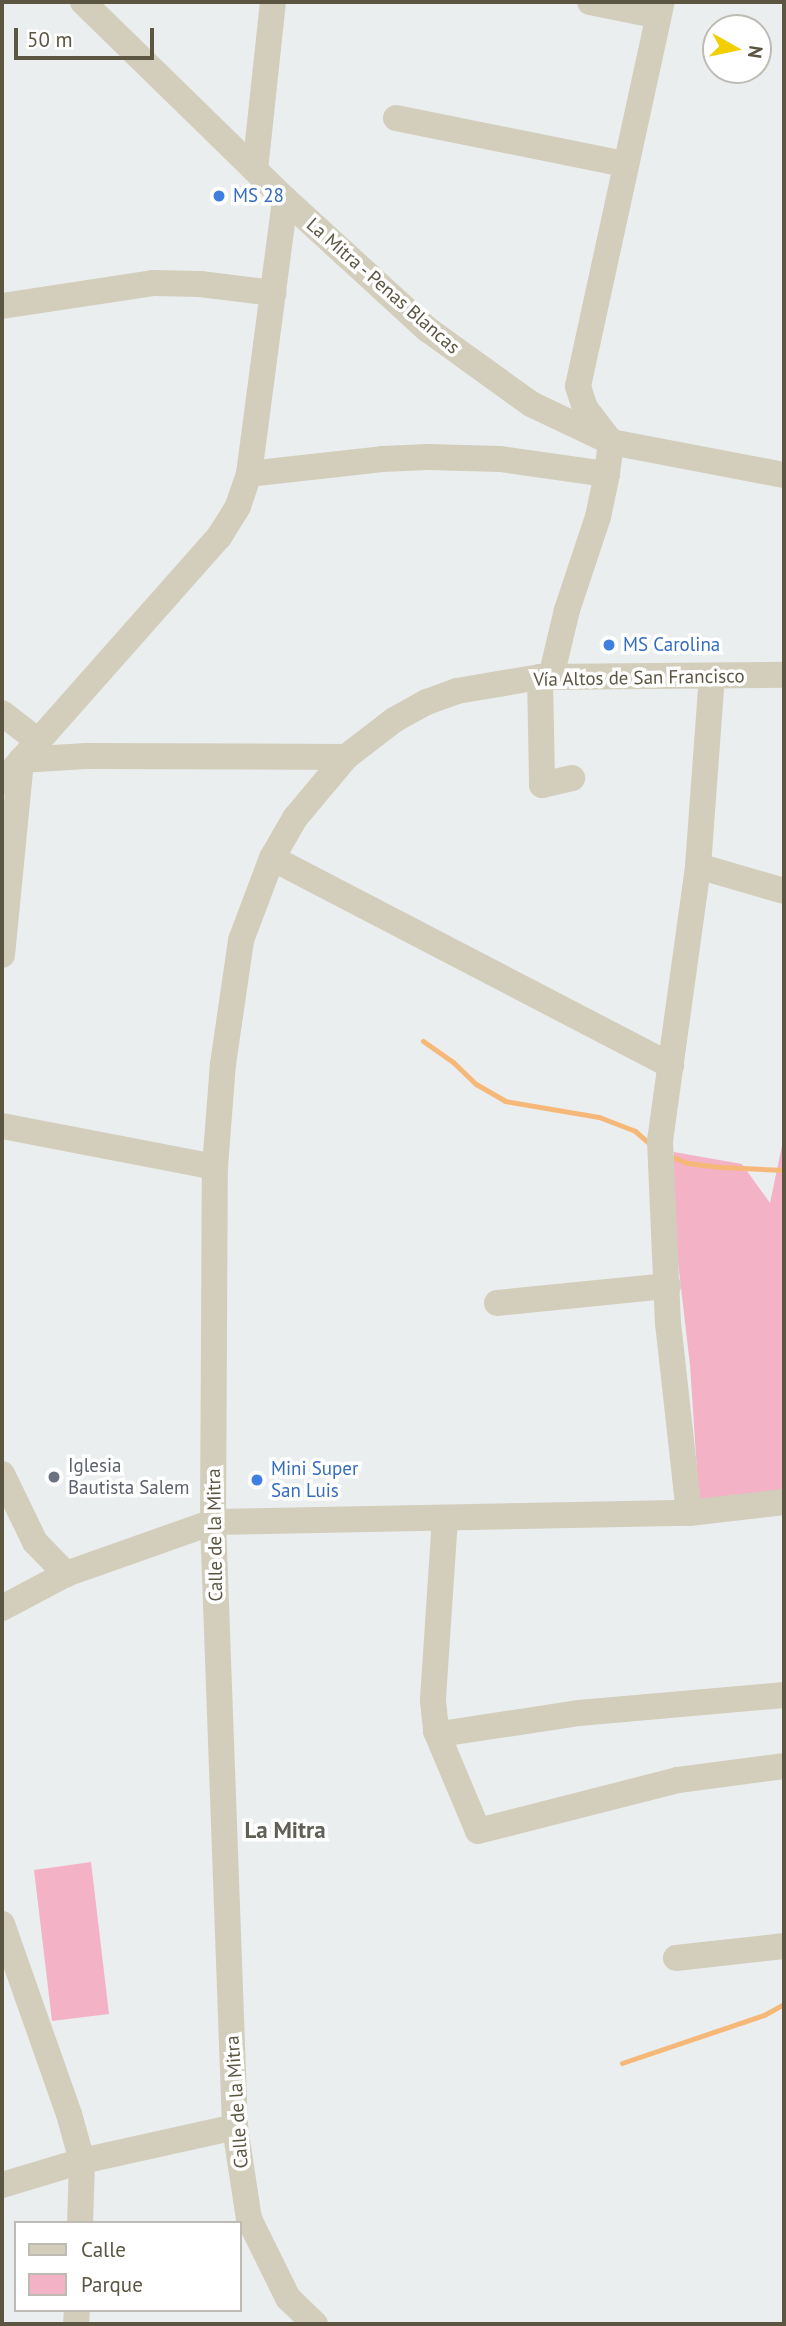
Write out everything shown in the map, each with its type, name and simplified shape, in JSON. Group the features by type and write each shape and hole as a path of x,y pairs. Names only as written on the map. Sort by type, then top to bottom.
{"street":[{"name":"La Mitra - Penas Blancas","path":"83,2 285,200 427,329 531,404 611,442 784,475"},
{"path":"255,170 273,2"},
{"path":"572,778 542,785 545,677 598,517 611,442 585,408 578,386 660,9 590,2"},
{"path":"396,118 625,164"},
{"path":"2,782 219,537 238,506 249,474 285,200"},
{"path":"2,306 154,283 200,284 273,293"},
{"path":"249,474 382,459 428,457 500,459 607,474"},
{"name":"Vía Altos de San Francisco","path":"346,757 394,720 426,702 457,691 545,677 784,675"},
{"path":"689,1513 668,1324 660,1141 698,866 712,677"},
{"path":"2,713 30,751 2,955"},
{"path":"30,751 86,756 346,757"},
{"name":"Calle de la Mitra","path":"315,2324 288,2298 249,2218 235,2127 213,1522 215,1167 223,1064 241,940 272,858 295,818 346,757"},
{"path":"272,858 671,1066"},
{"path":"698,866 784,891"},
{"path":"2,1126 215,1167"},
{"path":"497,1303 668,1286"},
{"path":"2,1474 36,1542 66,1574"},
{"path":"2,1608 66,1574 213,1522 689,1513 784,1502"},
{"path":"445,1518 433,1701 436,1731 478,1831 678,1780 784,1766"},
{"path":"436,1731 447,1733 579,1713 784,1695"},
{"path":"2,1924 69,2114 82,2161 80,2221"},
{"path":"676,1958 784,1946"},
{"path":"2,2185 82,2161 235,2127"}],"green space":[{"path":"784,1136 784,1491 699,1502 690,1365 672,1211 674,1152 742,1164 770,1203"},
{"path":"91,1862 109,2014 52,2021 34,1870"}],"waterway":[{"path":"423,1041 453,1062 476,1084 505,1101 599,1117 635,1131 650,1144"},
{"path":"670,1156 687,1163 784,1170"},
{"path":"622,2063 764,2015 784,2004"}],"place":[{"name":"MS 28","path":"219,196"},
{"name":"MS Carolina","path":"609,645"},
{"name":"Iglesia Bautista Salem","path":"54,1477"},
{"name":"Mini Super San Luis","path":"257,1480"}],"district":[{"name":"La Mitra","path":"285,1830"}]}
